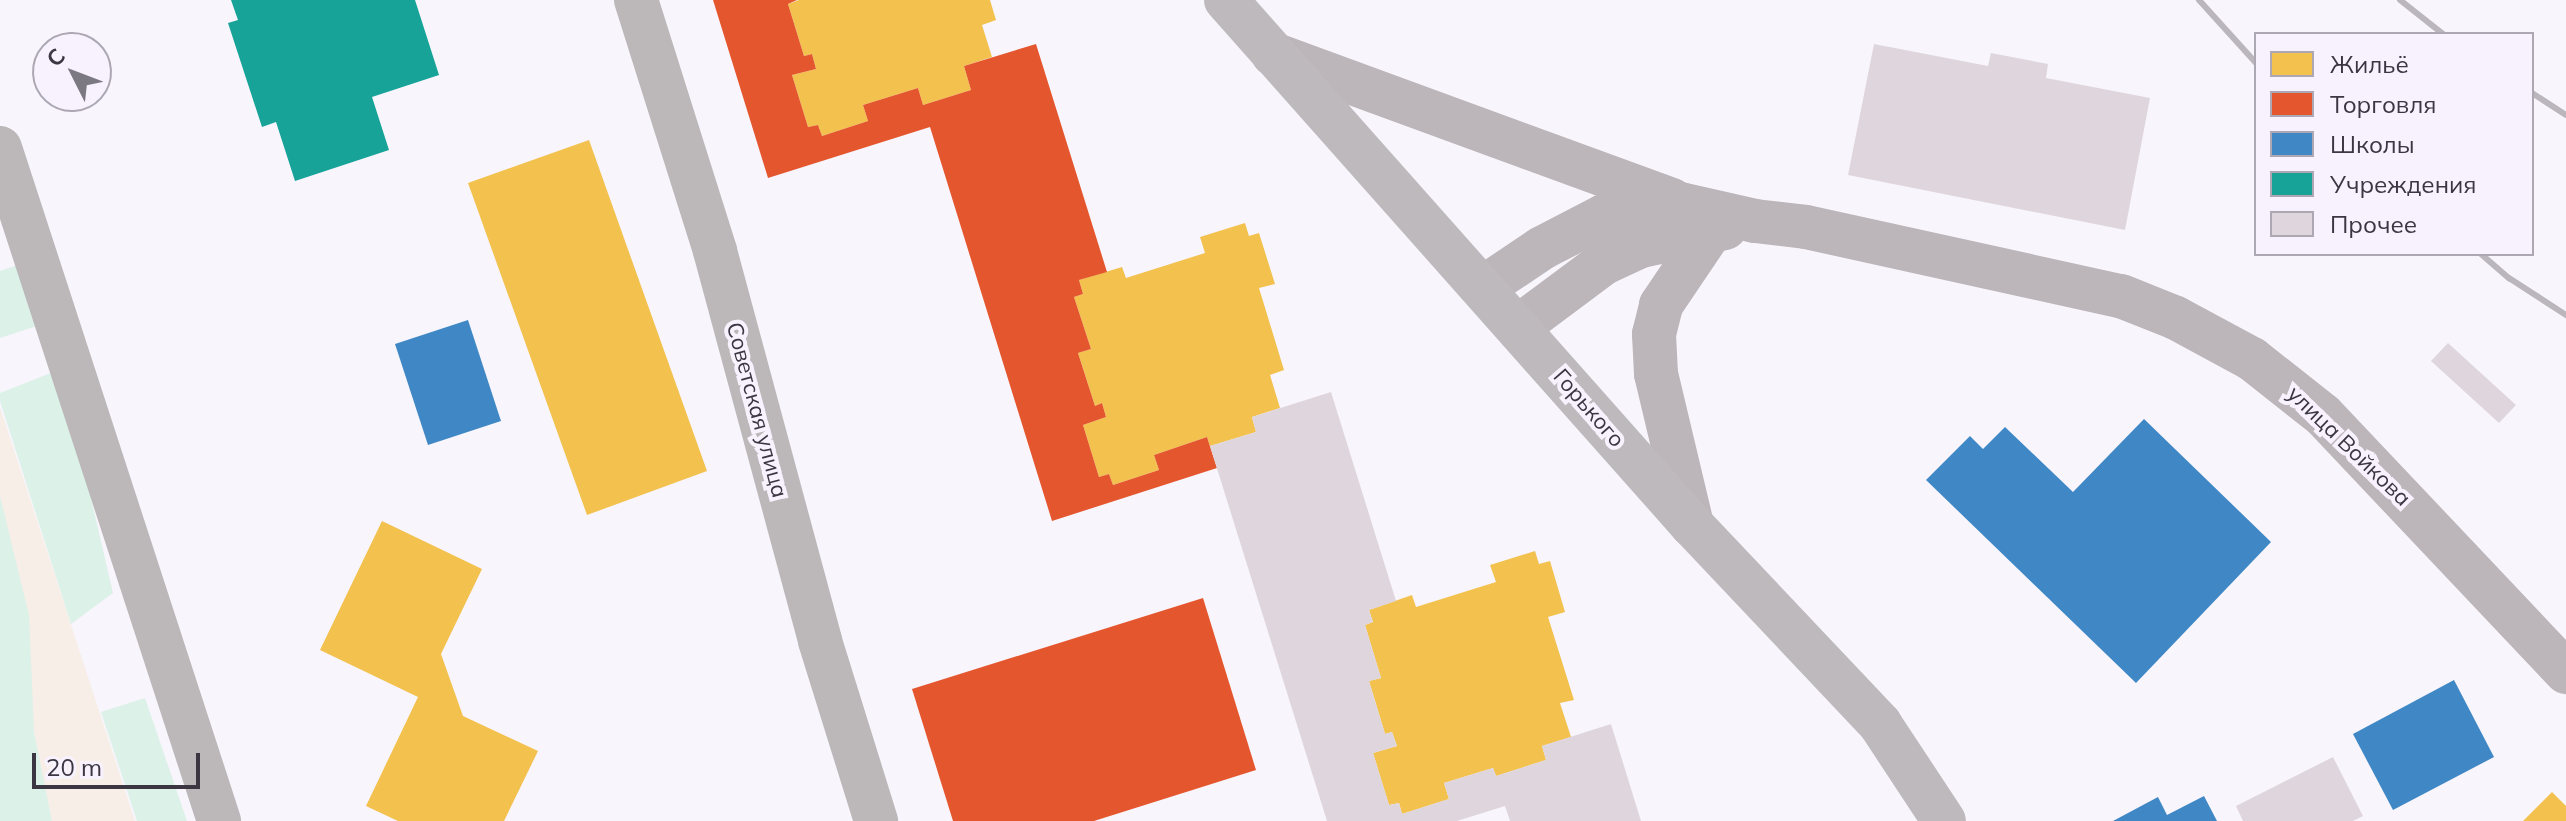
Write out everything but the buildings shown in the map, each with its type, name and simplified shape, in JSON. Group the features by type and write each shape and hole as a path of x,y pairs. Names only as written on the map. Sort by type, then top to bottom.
{"main road":[{"name":"Горького","path":"1226,0 1484,287 1692,525 1880,724 1944,821"},
{"path":"1273,54 1696,217"},
{"path":"1484,287 1542,248 1604,216 1638,206 1696,217"},
{"path":"1518,327 1604,263 1696,217"},
{"path":"1692,525 1656,374 1654,334 1661,305 1696,217"},
{"name":"улица Войкова","path":"1696,217 1806,227 2121,296 2176,318 2252,359 2323,415 2566,672"}],"street":[{"name":"Советская улица","path":"636,0 715,251 820,641 876,821"},
{"path":"0,148 219,821"}],"shaded area":[{"path":"0,407 135,821 0,821"}],"green space":[{"path":"23,263 43,324 0,338 0,271"},
{"path":"61,369 113,593 71,624 0,401 0,393"},
{"path":"0,496 29,615 34,732 52,821 0,821"},
{"path":"145,698 187,821 137,821 101,712"}],"railway":[{"path":"2199,0 2254,61"},
{"path":"2400,0 2440,32"},
{"path":"2534,94 2566,115"},
{"path":"2483,256 2509,278 2566,315"}]}
